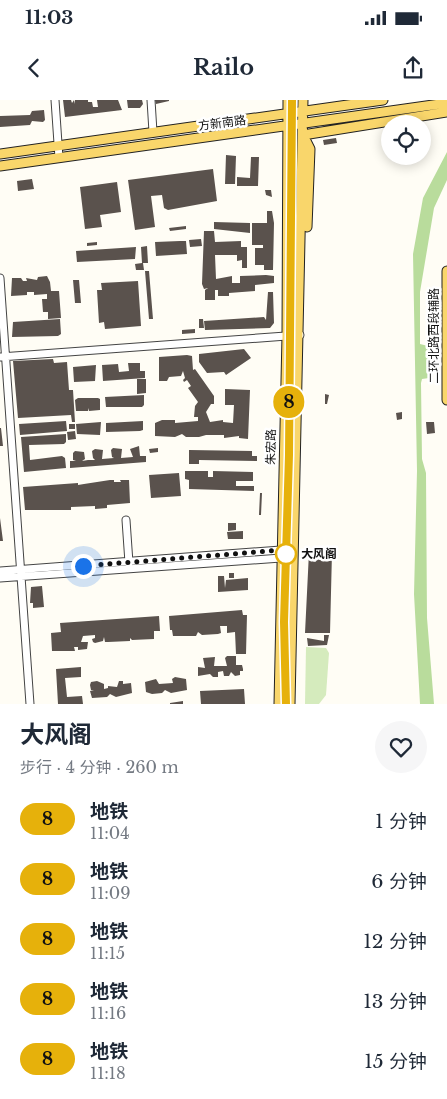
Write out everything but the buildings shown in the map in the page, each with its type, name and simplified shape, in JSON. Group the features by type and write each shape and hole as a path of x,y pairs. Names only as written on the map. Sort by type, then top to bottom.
{"main road":[{"name":"朱宏路","path":"290,704 300,335 303,100"},
{"name":"方新南路","path":"0,154 383,100"},
{"name":"朱宏路","path":"279,704 287,335 287,101"},
{"name":"方新南路","path":"0,166 303,125 447,103"},
{"path":"303,135 447,112"},
{"name":"二环北路西段辅路","path":"447,272 447,400"}],"street":[{"path":"55,100 59,158"},
{"path":"151,100 153,132"},
{"path":"0,278 3,356 30,704"},
{"path":"3,356 300,335"},
{"path":"126,520 128,563"},
{"path":"0,578 20,573 128,563 281,554"},
{"path":"0,571 20,573 281,554"}],"green space":[{"path":"447,152 447,180 434,208 420,292 420,344 428,346 429,378 422,379 421,383 422,459 426,473 427,618 434,704 420,704 414,594 417,471 413,254 423,198"},
{"path":"306,647 326,648 329,653 326,695 319,704 305,704"}],"metro line":[{"name":"8","path":"286,704 284,622 289,455 292,100"}],"place":[{"name":"大风阁","path":"286,554"}],"route":[{"path":"83,566 281,550 286,554"}]}
